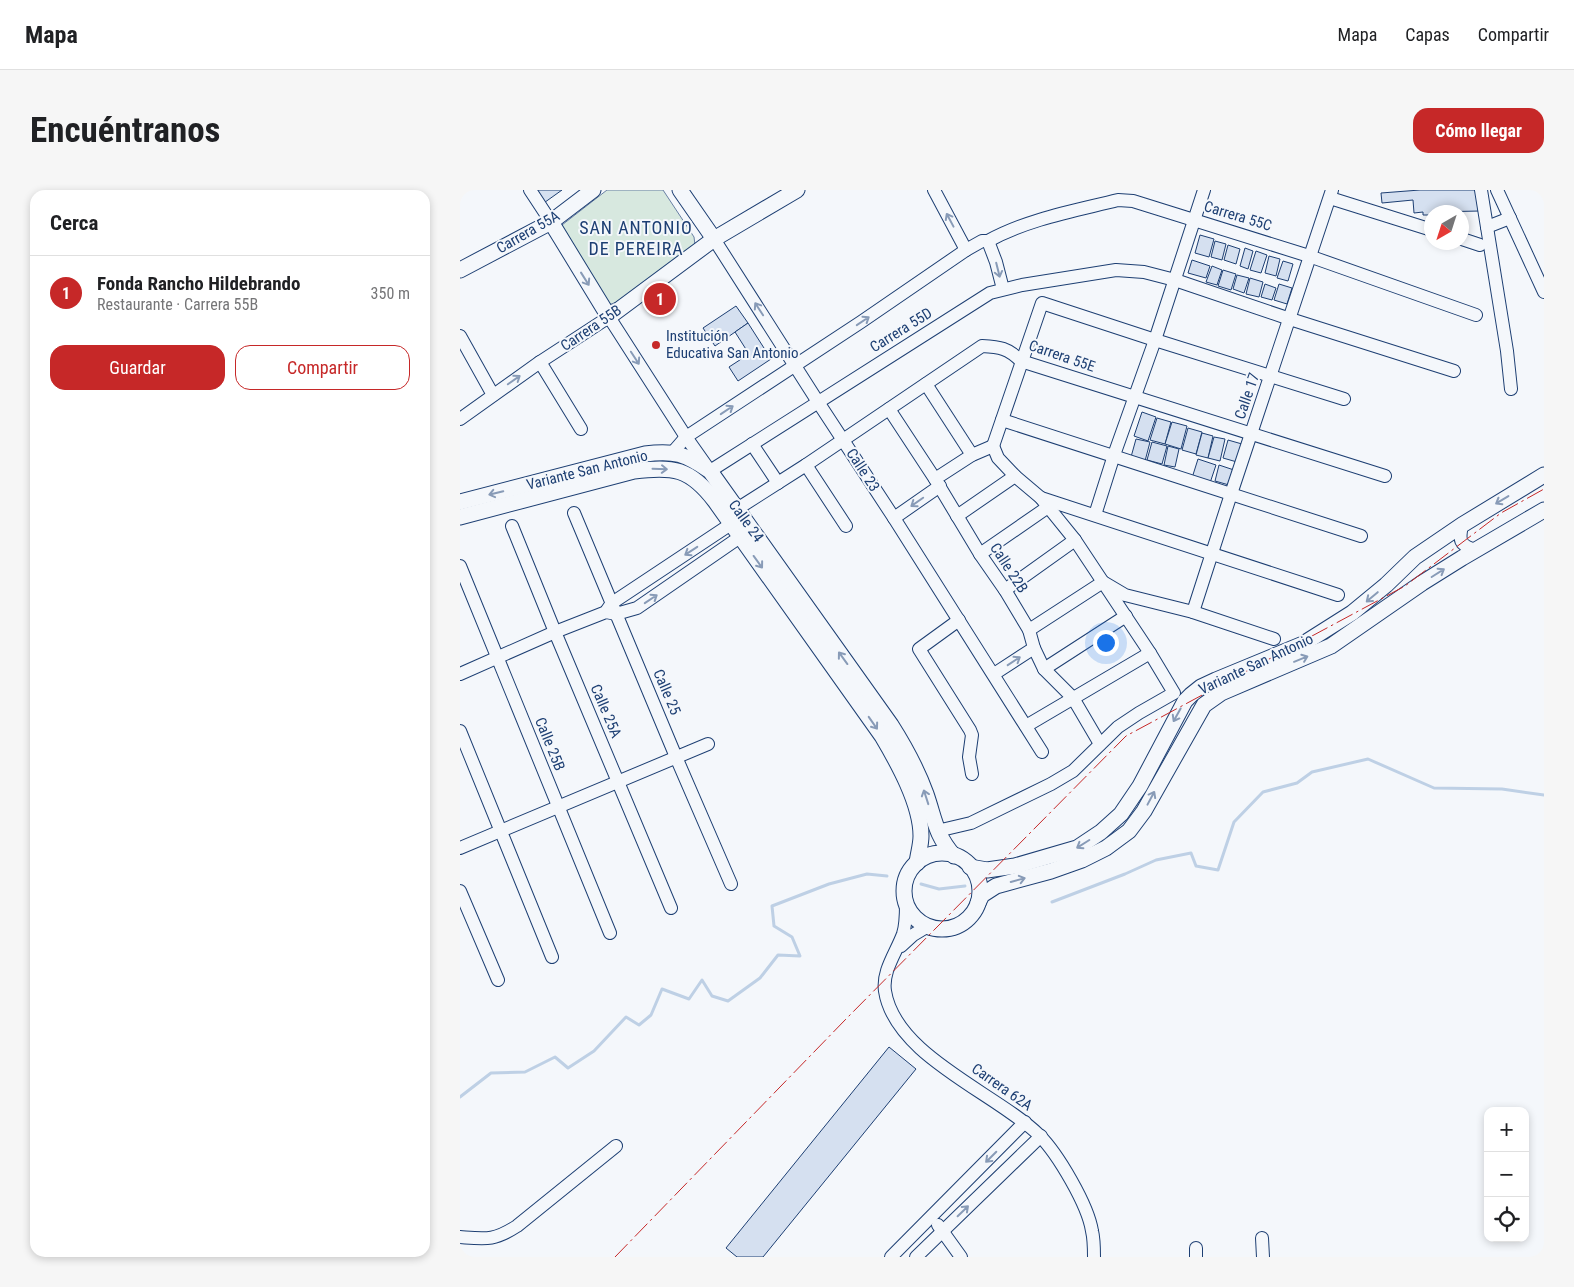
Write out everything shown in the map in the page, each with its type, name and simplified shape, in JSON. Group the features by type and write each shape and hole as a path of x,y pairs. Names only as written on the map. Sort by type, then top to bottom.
{"main road":[{"name":"Carrera 55A","path":"460,270 551,222 593,190"},
{"name":"Calle 23","path":"680,190 714,239"},
{"name":"Carrera 55B","path":"609,317 714,239 797,190"},
{"name":"Calle 24","path":"551,222 609,317"},
{"name":"Variante San Antonio","path":"460,502 645,454 673,452 685,456 710,471"},
{"name":"Variante San Antonio","path":"460,517 634,471 658,468 675,470 698,481"},
{"name":"Calle 24","path":"710,471 891,725 917,772 937,831 954,856"},
{"name":"Variante San Antonio","path":"970,867 987,870 1015,866 1077,848 1101,832 1121,814 1135,793 1190,694 1216,680 1303,644 1352,613 1386,585 1415,557 1462,525 1544,475"},
{"name":"Calle 24","path":"698,481 732,524 882,736 895,758 906,780 920,822 921,838 917,863"},
{"name":"Variante San Antonio","path":"928,926 943,929 958,926 970,916 982,895 996,886 1051,871 1082,860 1106,848 1128,831 1144,811 1204,704 1221,693 1249,680 1332,646 1422,583 1544,510"},
{"path":"928,926 914,918 906,904 904,895 906,878 917,863 925,857 934,854 954,856 970,867 976,875 979,884 978,903"}],"street":[{"name":"Calle 24","path":"530,190 551,222"},
{"path":"934,190 966,250"},
{"path":"1095,516 1114,455 1156,340 1204,190"},
{"path":"1481,190 1507,351 1511,389"},
{"path":"1497,190 1544,292"},
{"path":"1331,194 1424,227"},
{"name":"Calle 17","path":"1193,612 1331,194"},
{"name":"Carrera 55C","path":"673,452 686,437 794,364 861,322 966,250 982,241 988,241 1007,230 1028,223 1118,200 1133,201 1194,219 1309,256 1476,315"},
{"path":"1487,227 1510,218"},
{"name":"Calle 23","path":"714,239 994,674 1042,752"},
{"path":"988,241 996,262 1002,289"},
{"path":"1469,241 1480,245"},
{"name":"Carrera 55D","path":"710,471 990,293 1002,289 1116,270 1144,272 1175,280 1454,371"},
{"path":"937,831 971,823 1051,784 1072,771 1118,726 1174,693 1076,540 1044,503 998,458 993,446 1042,303 1344,399"},
{"name":"Calle 24","path":"609,317 710,471"},
{"name":"Carrera 55B","path":"460,419 540,362 609,317"},
{"path":"460,336 493,395"},
{"name":"Carrera 55E","path":"737,509 806,465 982,346 1000,347 1013,353 1021,362 1385,476"},
{"path":"540,362 581,429"},
{"path":"926,384 972,455"},
{"name":"Calle 22B","path":"889,409 938,482 980,554 1005,590 1029,630 1034,648 1044,669 1072,698 1100,744"},
{"path":"1002,420 1361,536"},
{"path":"752,444 778,483"},
{"path":"894,518 972,455 993,446"},
{"path":"806,465 846,526"},
{"path":"957,516 1016,476"},
{"path":"1044,503 1095,516 1338,595"},
{"path":"980,554 1044,503"},
{"name":"Calle 25","path":"574,513 611,610 731,884"},
{"path":"460,674 555,632 611,610 732,524"},
{"path":"1462,525 1460,538 1462,543 1466,548 1475,550"},
{"name":"Calle 25A","path":"512,526 671,908"},
{"path":"611,610 637,608 740,537"},
{"path":"1005,590 1076,540"},
{"name":"Calle 25B","path":"460,566 610,934"},
{"path":"1103,582 1125,595 1193,612 1274,639"},
{"path":"1029,630 1103,582"},
{"path":"1044,669 1126,616"},
{"path":"959,620 919,649 970,730 972,735 969,757 972,774"},
{"path":"994,674 1034,648"},
{"path":"1026,726 1150,653"},
{"path":"460,731 552,958"},
{"path":"460,848 708,744"},
{"path":"460,891 498,980"},
{"name":"Carrera 62A","path":"906,904 904,932 886,975 885,989 891,1012 905,1032 929,1056 1025,1122 1041,1136 1068,1175 1083,1203 1092,1229 1094,1257"},
{"name":"Carrera 62A","path":"893,956 913,935 928,926"},
{"path":"891,1257 1025,1122"},
{"path":"916,1257 1041,1136"},
{"path":"460,1237 486,1239 503,1235 517,1226 616,1146"},
{"path":"931,1218 943,1231 961,1257"},
{"path":"1262,1238 1263,1257"}],"shaded area":[{"path":"607,190 663,190 694,237 695,245 620,301 611,304 604,302 561,233 562,225"}],"building":[{"path":"531,190 562,190 541,205"},
{"path":"1420,190 1478,190 1480,211 1469,211 1469,205 1424,205 1423,215 1423,212 1414,213 1413,200 1382,203 1381,193"},
{"path":"1200,235 1214,239 1209,257 1195,253"},
{"path":"1215,241 1226,244 1222,260 1211,257"},
{"path":"1228,245 1240,249 1236,264 1224,260"},
{"path":"1245,248 1253,251 1248,269 1240,266"},
{"path":"1256,251 1267,255 1261,273 1250,270"},
{"path":"1269,256 1280,259 1276,276 1265,273"},
{"path":"1192,260 1210,266 1206,278 1188,273"},
{"path":"1283,261 1293,264 1288,281 1277,278"},
{"path":"1212,266 1222,270 1217,285 1206,282"},
{"path":"1223,270 1236,274 1231,290 1218,286"},
{"path":"1237,275 1249,278 1244,293 1233,289"},
{"path":"1250,278 1263,282 1259,297 1246,294"},
{"path":"1265,284 1276,288 1272,300 1261,297"},
{"path":"1279,284 1292,288 1287,304 1274,300"},
{"path":"736,306 748,323 715,346 703,328"},
{"path":"748,323 771,359 738,381 729,367 749,354 735,332"},
{"path":"1142,412 1156,417 1148,441 1134,436"},
{"path":"1157,418 1171,422 1165,444 1150,440"},
{"path":"1172,422 1187,426 1181,449 1165,444"},
{"path":"1188,428 1202,432 1196,454 1182,450"},
{"path":"1202,433 1213,436 1208,458 1196,455"},
{"path":"1214,437 1225,439 1220,461 1208,458"},
{"path":"1136,439 1150,442 1145,461 1131,457"},
{"path":"1228,440 1242,444 1237,462 1223,458"},
{"path":"1152,442 1167,446 1162,464 1147,460"},
{"path":"1168,446 1179,449 1175,467 1164,465"},
{"path":"1198,459 1216,465 1210,483 1192,478"},
{"path":"1219,465 1234,470 1229,485 1215,481"},
{"path":"889,1047 916,1069 763,1257 737,1257 726,1248"}],"waterway":[{"path":"1052,902 1156,860 1191,853 1196,866 1218,870 1234,822 1263,792 1297,783 1312,772 1368,759 1434,788 1502,789 1544,795"},
{"path":"460,1097 491,1073 525,1072 555,1057 568,1068 594,1051 626,1017 639,1025 651,1015 662,989 689,999 702,980 712,996 728,1001 760,978 778,955 800,956 792,937 774,926 772,906 829,884 867,874 887,876"},
{"path":"921,884 939,889 965,886"}],"power":[{"path":"615,1257 846,1019 1126,736 1405,586 1501,513 1544,489"}],"place":[{"name":"Fonda Rancho Hildebrando","path":"660,299"},
{"name":"Institución Educativa San Antonio","path":"656,345"}],"district":[{"name":"SAN ANTONIO DE PEREIRA","path":"636,238"}]}
